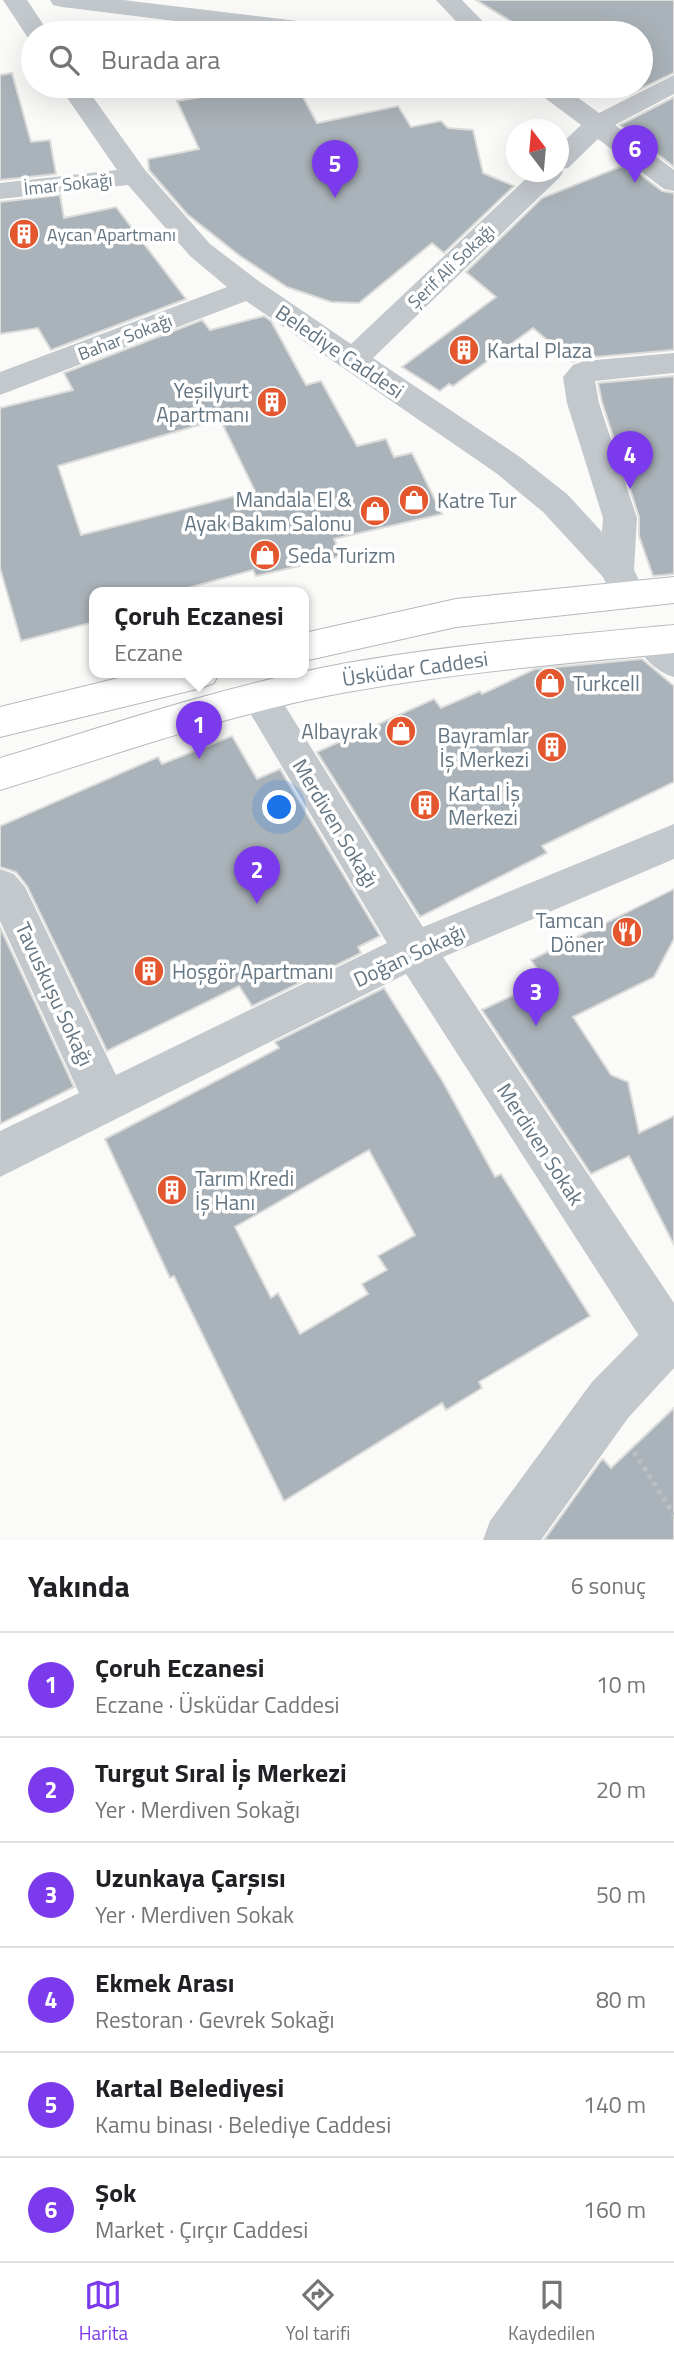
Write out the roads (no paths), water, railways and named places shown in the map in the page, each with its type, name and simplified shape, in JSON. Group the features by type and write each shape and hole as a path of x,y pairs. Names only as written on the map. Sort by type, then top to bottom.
{"main road":[{"name":"Üsküdar Caddesi","path":"309,646 456,613 623,582 674,590"},
{"path":"623,582 666,647"},
{"name":"Üsküdar Caddesi","path":"0,774 259,696 328,681 496,656 666,647"},
{"path":"0,722 180,678"}],"street":[{"path":"15,0 29,21"},
{"path":"62,0 234,21"},
{"path":"448,0 469,21"},
{"path":"653,94 674,83"},
{"name":"Belediye Caddesi","path":"80,98 135,176 200,250 249,289 508,465 546,495 623,582"},
{"path":"562,98 674,183"},
{"path":"569,152 598,124 646,98"},
{"name":"İmar Sokağı","path":"0,191 135,176"},
{"name":"Şerif Ali Sokağı","path":"353,360 539,182"},
{"name":"Bahar Sokağı","path":"0,384 249,289"},
{"path":"623,582 620,518 583,403 579,377 584,372 674,363"},
{"name":"Merdiven Sokağı","path":"259,696 414,950"},
{"name":"Doğan Sokağı","path":"0,1155 414,950 674,841"},
{"name":"Tavuskuşu Sokağı","path":"4,897 106,1103"},
{"name":"Merdiven Sokak","path":"414,950 671,1336"},
{"path":"509,1540 610,1400 671,1336"}],"place":[{"name":"Şok","path":"635,183"},
{"name":"Kartal Belediyesi","path":"335,198"},
{"name":"Aycan Apartmanı","path":"24,234"},
{"name":"Kartal Plaza","path":"464,350"},
{"name":"Yeşilyurt Apartmanı","path":"272,402"},
{"name":"Ekmek Arası","path":"630,489"},
{"name":"Katre Tur","path":"414,500"},
{"name":"Mandala El & Ayak Bakım Salonu","path":"375,511"},
{"name":"Seda Turizm","path":"265,555"},
{"name":"Turkcell","path":"550,683"},
{"name":"Albayrak","path":"401,731"},
{"name":"Bayramlar İş Merkezi","path":"552,747"},
{"name":"Çoruh Eczanesi","path":"199,759"},
{"name":"Kartal İş Merkezi","path":"425,805"},
{"name":"Turgut Sıral İş Merkezi","path":"257,904"},
{"name":"Tamcan Döner","path":"627,932"},
{"name":"Hoşgör Apartmanı","path":"149,971"},
{"name":"Uzunkaya Çarşısı","path":"536,1026"},
{"name":"Tarım Kredi İş Hanı","path":"172,1190"}]}
